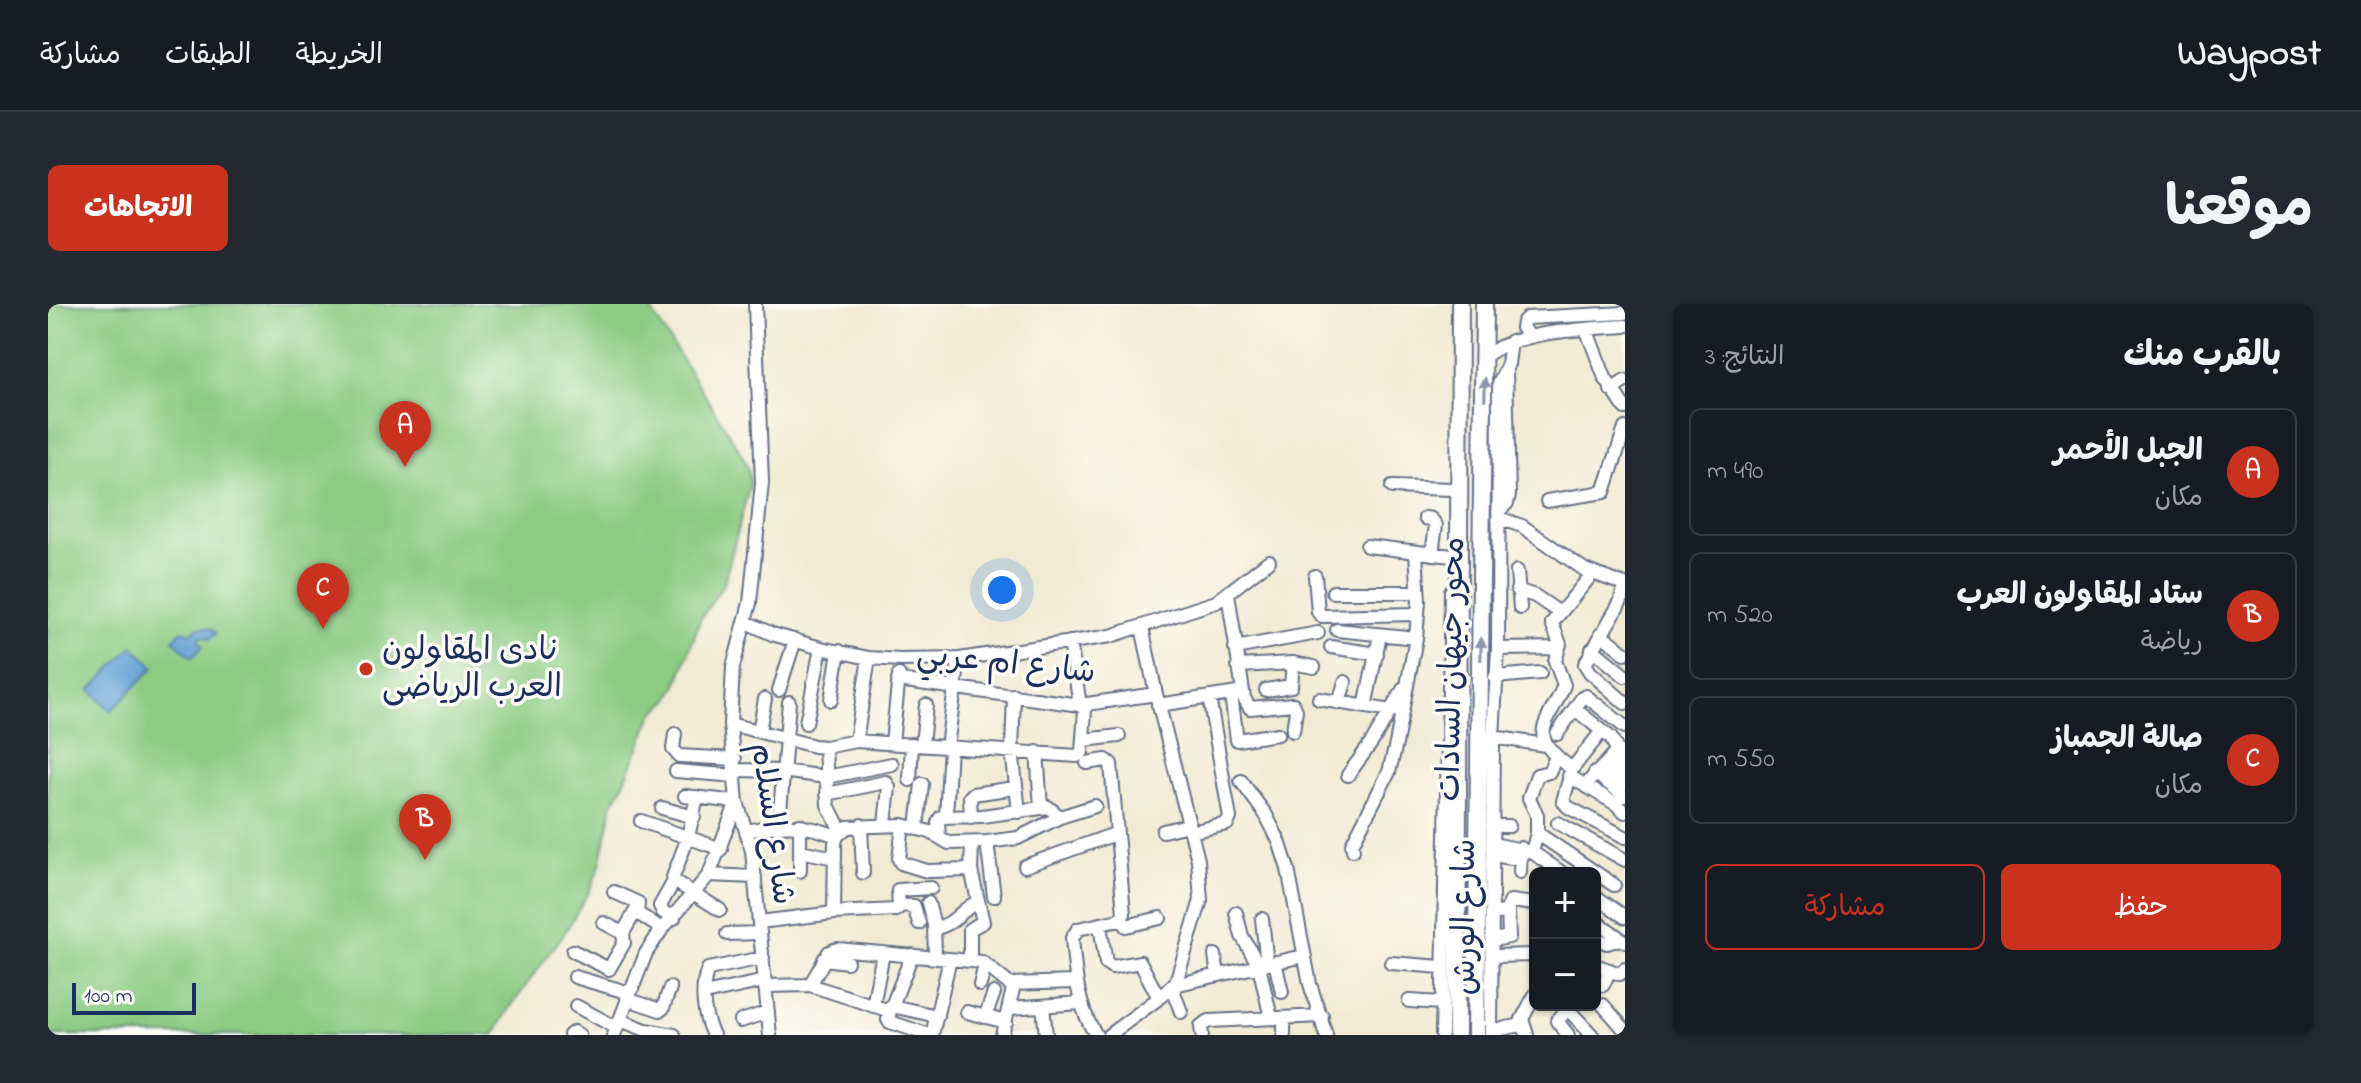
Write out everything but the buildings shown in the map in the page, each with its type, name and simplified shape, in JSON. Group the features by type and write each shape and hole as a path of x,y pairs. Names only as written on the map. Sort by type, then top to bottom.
{"main road":[{"name":"محور جيهان السادات","path":"1457,1035 1460,304"},
{"name":"محور جيهان السادات","path":"1484,304 1486,1034"}],"street":[{"name":"شارع السلام","path":"755,304 762,483 746,622 733,667 730,724 737,802 747,831 755,877 770,1035"},
{"path":"1531,337 1522,328 1527,318 1625,313"},
{"path":"1485,357 1511,341 1625,326"},
{"path":"1587,331 1611,390 1625,408"},
{"name":"شارع الورش","path":"1486,1034 1493,956 1493,737 1498,649 1498,515 1509,495 1506,370 1511,341"},
{"path":"1611,390 1625,381"},
{"path":"1442,1035 1452,489 1454,426 1461,397"},
{"path":"1547,501 1604,492 1625,428"},
{"path":"1392,487 1452,489"},
{"path":"1498,515 1522,526 1624,592 1586,659 1587,668 1624,701 1611,715"},
{"path":"1425,518 1436,525 1432,554"},
{"path":"1367,546 1452,556"},
{"path":"1353,850 1352,844 1389,772 1409,678 1418,614 1416,552"},
{"path":"746,622 764,631 821,648 869,658 959,659 1111,636 1142,627 1216,602 1269,561"},
{"path":"1517,571 1520,608"},
{"path":"1593,573 1554,619 1552,627 1559,641 1555,661 1564,685 1543,729 1545,745 1586,786 1625,812"},
{"path":"1315,576 1318,612 1322,616 1418,614"},
{"path":"1517,590 1535,596 1560,613"},
{"path":"1333,592 1418,592"},
{"path":"1228,594 1238,666 1237,740 1278,734"},
{"path":"1142,627 1200,873 1201,900 1173,986 1181,1012"},
{"path":"1337,630 1416,638"},
{"path":"1235,648 1318,633"},
{"path":"1601,634 1625,653"},
{"path":"1365,707 1380,635"},
{"path":"779,690 795,640"},
{"path":"1070,642 1080,705 1085,710 1084,759"},
{"path":"1331,647 1377,654"},
{"path":"806,723 821,648"},
{"path":"1498,649 1559,648"},
{"path":"1592,649 1625,676"},
{"path":"831,700 839,651"},
{"path":"856,741 869,658"},
{"path":"946,817 949,746 959,659"},
{"path":"892,743 900,660"},
{"path":"1238,666 1293,663 1314,667"},
{"path":"1266,690 1291,686 1293,663"},
{"path":"1495,677 1540,673"},
{"path":"1348,775 1372,742 1409,678"},
{"name":"شارع ام عربي","path":"898,680 1080,705 1236,693"},
{"path":"1339,703 1345,682"},
{"path":"1236,693 1250,708 1293,704 1296,710 1293,731"},
{"path":"1014,695 1012,750 1019,812"},
{"path":"1557,734 1586,696 1625,727"},
{"path":"1163,831 1227,824 1230,818 1209,697"},
{"path":"759,731 765,699"},
{"path":"1319,699 1391,711"},
{"path":"779,824 789,702"},
{"path":"917,828 917,745 926,705"},
{"path":"1575,709 1613,741 1610,761 1625,796"},
{"path":"730,724 825,747 856,741 949,746 1037,752 1106,760 1111,764 1124,914 1121,919 1078,929 1072,938 1080,999 1096,1035"},
{"path":"1602,731 1571,773 1563,798 1568,807 1625,837"},
{"path":"675,734 673,749 679,756 736,769"},
{"path":"1084,740 1119,736"},
{"path":"1493,737 1545,745"},
{"path":"825,747 827,794 839,833 835,858 834,913"},
{"path":"1037,752 1041,807"},
{"path":"1520,872 1522,853 1537,833 1537,819 1529,801 1535,779 1549,772 1556,757"},
{"path":"1610,761 1625,769"},
{"path":"1610,761 1625,783"},
{"path":"1586,786 1610,761"},
{"path":"676,771 736,769 826,777 892,764"},
{"path":"1241,781 1266,815 1279,841 1288,869 1304,956 1326,1035"},
{"path":"827,794 886,782 889,787 885,824"},
{"path":"971,817 970,797 973,794 1015,788"},
{"path":"617,1028 646,953 662,929 674,918 709,875 737,802 691,797 694,817 673,872 674,881 660,906 663,912 674,918"},
{"path":"747,831 779,824 839,833 854,825 885,824 917,828 949,843 987,842 1018,838 1060,817 1095,806"},
{"path":"939,837 939,819 946,817 1019,812 1041,807 1053,809 1060,817"},
{"path":"1558,823 1568,807"},
{"path":"662,808 694,817"},
{"path":"1537,819 1558,823 1625,860"},
{"path":"641,821 721,849"},
{"path":"800,825 800,871"},
{"path":"861,825 863,873"},
{"path":"903,825 901,863 927,871 971,870"},
{"path":"1492,826 1509,826"},
{"path":"1537,833 1614,885"},
{"path":"1025,866 1115,834"},
{"path":"987,842 994,896"},
{"path":"970,960 970,929 983,922 971,870 972,843"},
{"path":"1493,850 1522,853 1550,867"},
{"path":"800,851 835,858"},
{"path":"709,875 755,877"},
{"path":"674,881 720,910"},
{"path":"727,934 834,913 896,910 899,905 898,890 931,888"},
{"path":"573,951 609,969 638,903 614,892"},
{"path":"1493,940 1509,937 1510,901 1529,900"},
{"path":"1601,900 1625,917"},
{"path":"934,928 951,923 970,905 978,902"},
{"path":"928,903 934,928 935,957"},
{"path":"899,905 914,906 919,923"},
{"path":"636,910 662,929"},
{"path":"1493,912 1503,914 1508,910"},
{"path":"1236,913 1242,936 1267,964 1282,992"},
{"path":"1121,919 1126,926 1160,918"},
{"path":"1262,919 1267,964 1284,1035"},
{"path":"604,923 646,953"},
{"path":"1601,924 1623,940"},
{"path":"1100,925 1106,963 1112,967 1140,962 1159,998"},
{"path":"1597,939 1607,943 1623,940"},
{"path":"810,985 829,952 837,949 970,960 985,965 1006,984 1076,982"},
{"path":"873,1006 883,953"},
{"path":"912,955 888,1020 930,1035 950,959"},
{"path":"1215,955 1218,975"},
{"path":"1493,956 1529,955"},
{"path":"1109,1035 1173,986 1304,956"},
{"path":"708,1033 704,994 706,973 712,966 763,958"},
{"path":"824,959 847,962"},
{"path":"1391,963 1442,967"},
{"path":"980,985 985,965"},
{"path":"1601,967 1620,974 1625,969"},
{"path":"1603,985 1610,970"},
{"path":"575,977 660,1010 670,988"},
{"path":"704,994 765,984 810,985 873,1006 937,1016"},
{"path":"967,1012 985,1017 1004,1028 1014,985"},
{"path":"1010,1008 1080,999 1094,992"},
{"path":"985,1017 994,993"},
{"path":"1409,1001 1442,1003"},
{"path":"576,1006 617,1028 674,1035"},
{"path":"1043,1006 1046,1035"},
{"path":"1486,1034 1524,1030 1523,1017 1529,1006"},
{"path":"1572,1011 1588,1031 1605,1007 1621,1028"},
{"path":"1564,1011 1557,1021 1568,1035"},
{"path":"741,1021 768,1012"},
{"path":"1202,1035 1204,1022 1322,1016"},
{"path":"1253,1019 1253,1035"},
{"path":"570,1035 574,1032 579,1035"}],"green space":[{"name":"نادى المقاولون العرب الرياضى","path":"48,304 647,304 740,451 748,468 750,484 724,583 701,618 676,688 669,700 653,714 613,803 600,865 589,892 494,1035 48,1035"}],"water":[{"path":"198,627 210,628 216,633 210,639 201,636 198,640 203,646 192,658 173,640 181,631 191,634"},
{"path":"133,646 154,667 111,711 90,690"}],"place":[{"name":"الجبل الأحمر","path":"405,467"},
{"name":"صالة الجمباز","path":"323,629"},
{"name":"نادى المقاولون العرب الرياضى","path":"366,669"},
{"name":"ستاد المقاولون العرب","path":"425,860"}]}
